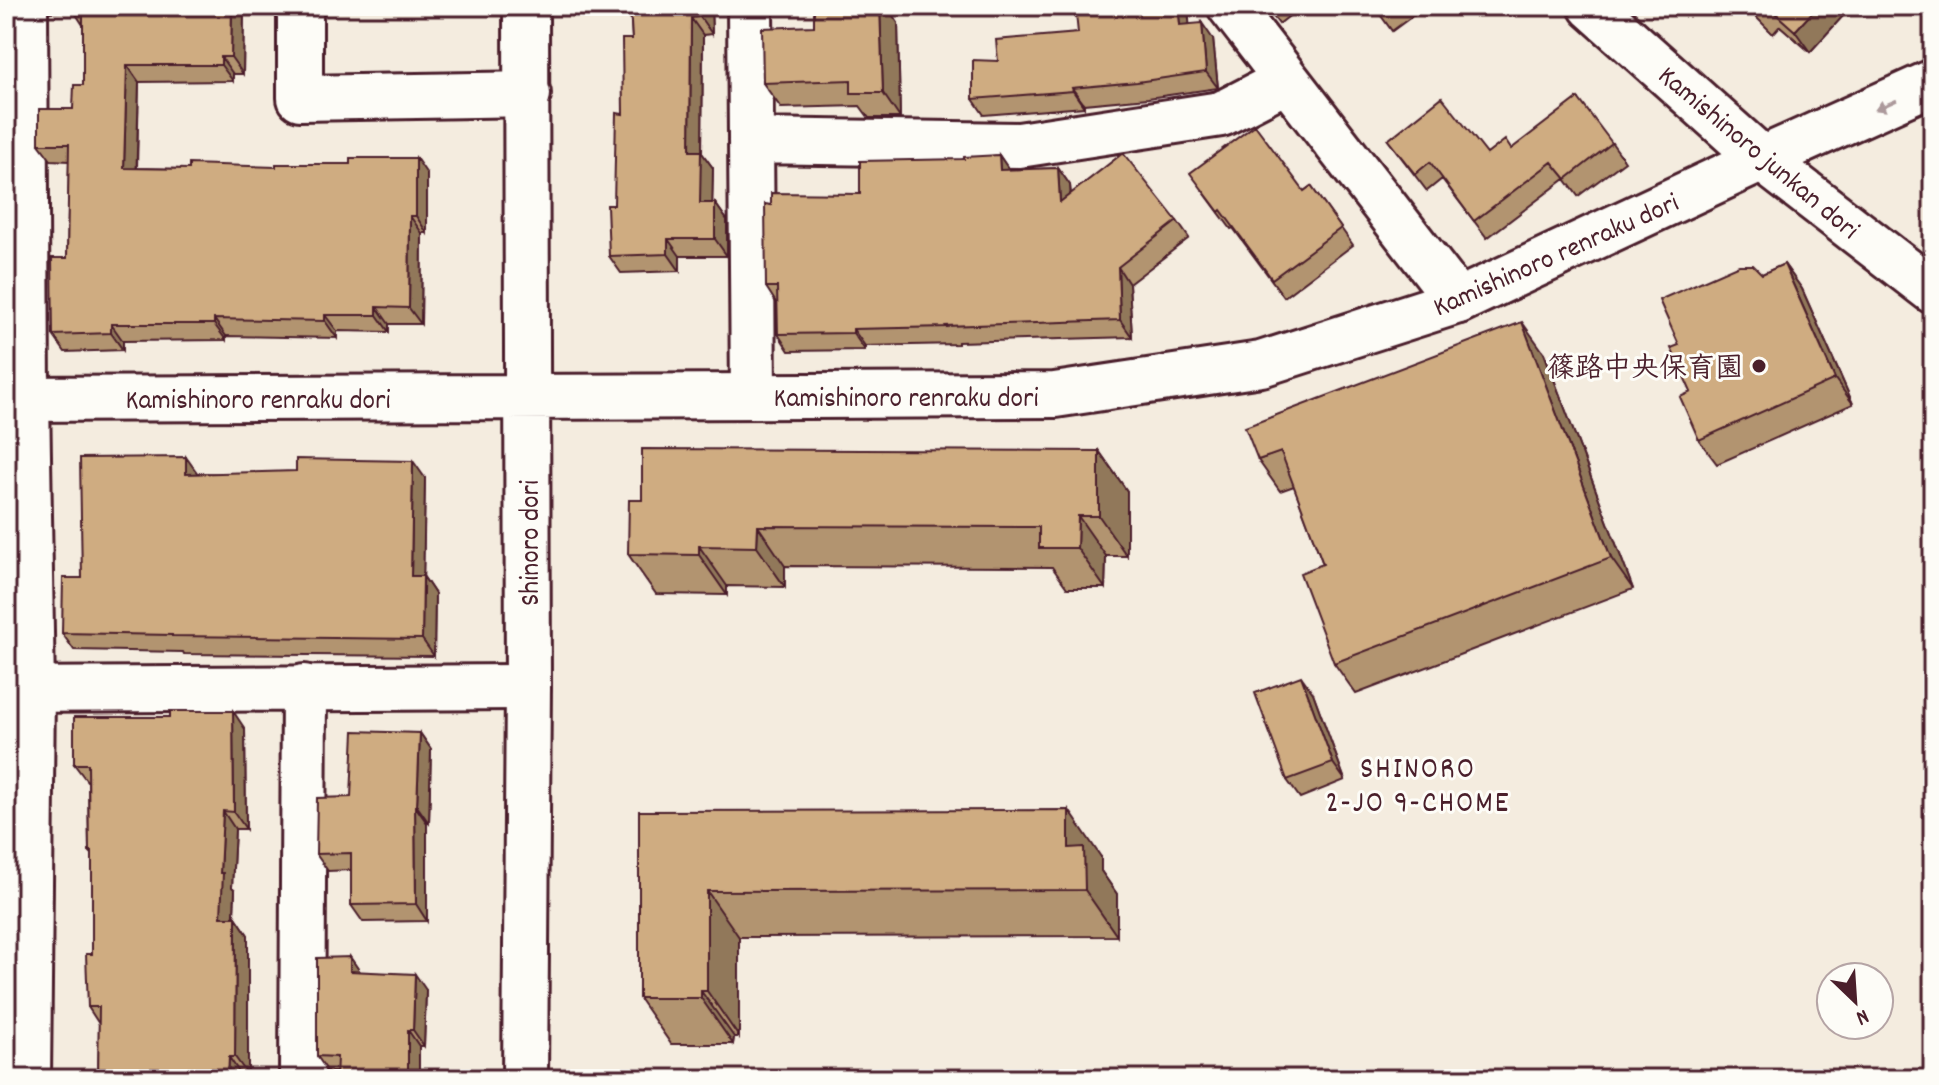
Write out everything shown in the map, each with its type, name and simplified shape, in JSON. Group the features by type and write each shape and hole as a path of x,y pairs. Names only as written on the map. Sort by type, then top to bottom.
{"street":[{"path":"25,6 17,399 18,950 28,1079"},
{"path":"300,6 300,98 528,94"},
{"name":"Shinoro dori","path":"525,1079 528,687 526,6"},
{"path":"750,6 753,396"},
{"path":"1230,6 1458,301"},
{"name":"Kamishinoro junkan dori","path":"1591,6 1762,159 1933,291"},
{"path":"751,141 1019,145 1221,114 1287,80"},
{"name":"Kamishinoro renraku dori","path":"17,399 1055,395 1261,364 1458,301 1933,82"},
{"path":"302,1079 304,687"},
{"path":"19,690 528,687"}],"green space":[{"path":"778,6 1013,6 975,11"}],"building":[{"path":"72,6 232,6 231,57 221,57 221,65 127,65 124,168 189,169 189,164 276,167 276,164 350,164 350,158 416,158 416,216 410,216 409,308 377,307 377,315 325,315 325,321 214,319 214,324 111,324 111,333 53,335 52,258 67,258 69,144 39,144 39,109 73,109 74,85 83,85 83,8 72,9"},
{"path":"630,6 699,6 700,17 691,18 690,151 701,151 700,203 715,203 715,239 668,239 668,254 609,256 607,205 614,205 616,113 623,114 622,39 632,39"},
{"path":"814,6 880,6 883,93 851,93 851,80 763,83 762,28 814,26"},
{"path":"1115,6 1178,6 1180,25 1202,23 1206,72 1072,88 1073,91 973,99 973,60 998,61 996,40 1078,33 1076,14 1115,10"},
{"path":"1375,6 1391,6 1380,14"},
{"path":"1767,6 1818,6 1795,31"},
{"path":"1442,97 1487,154 1505,140 1511,149 1578,98 1612,143 1566,179 1552,162 1474,221 1430,162 1415,174 1388,140"},
{"path":"1255,125 1304,191 1311,186 1341,228 1272,279 1190,173"},
{"path":"1123,153 1177,221 1118,267 1120,320 778,334 777,287 766,287 765,204 771,205 771,193 860,194 860,161 964,159 999,155 1000,170 1058,168 1060,202"},
{"path":"1784,264 1835,379 1699,440 1680,397 1691,392 1671,348 1679,345 1659,300 1739,265 1753,265 1762,274"},
{"path":"1522,322 1611,558 1334,663 1300,573 1323,564 1281,452 1258,460 1245,427"},
{"path":"642,449 1099,451 1099,516 1078,516 1077,548 1039,548 1039,527 758,526 757,547 699,546 699,555 628,554 629,500 642,500"},
{"path":"186,457 186,474 296,471 296,459 413,461 411,576 423,576 422,639 62,633 63,578 82,578 80,458"},
{"path":"1301,676 1333,763 1287,780 1255,693"},
{"path":"170,711 233,711 234,812 223,811 220,873 223,873 221,917 236,917 235,1057 229,1057 228,1079 98,1079 99,1007 88,1007 86,954 92,954 88,764 74,764 74,717 170,717"},
{"path":"354,731 420,733 415,806 416,904 351,905 351,853 316,854 317,798 351,797"},
{"path":"1069,810 1069,848 1084,847 1085,890 707,891 707,991 701,991 701,998 639,998 639,811"},
{"path":"350,957 350,971 415,974 413,1030 408,1030 408,1079 336,1079 337,1057 317,1056 317,958"}],"place":[{"name":"篠路中央保育園","path":"1759,366"}],"district":[{"name":"SHINORO 2-JO 9-CHOME","path":"1418,784"}]}
